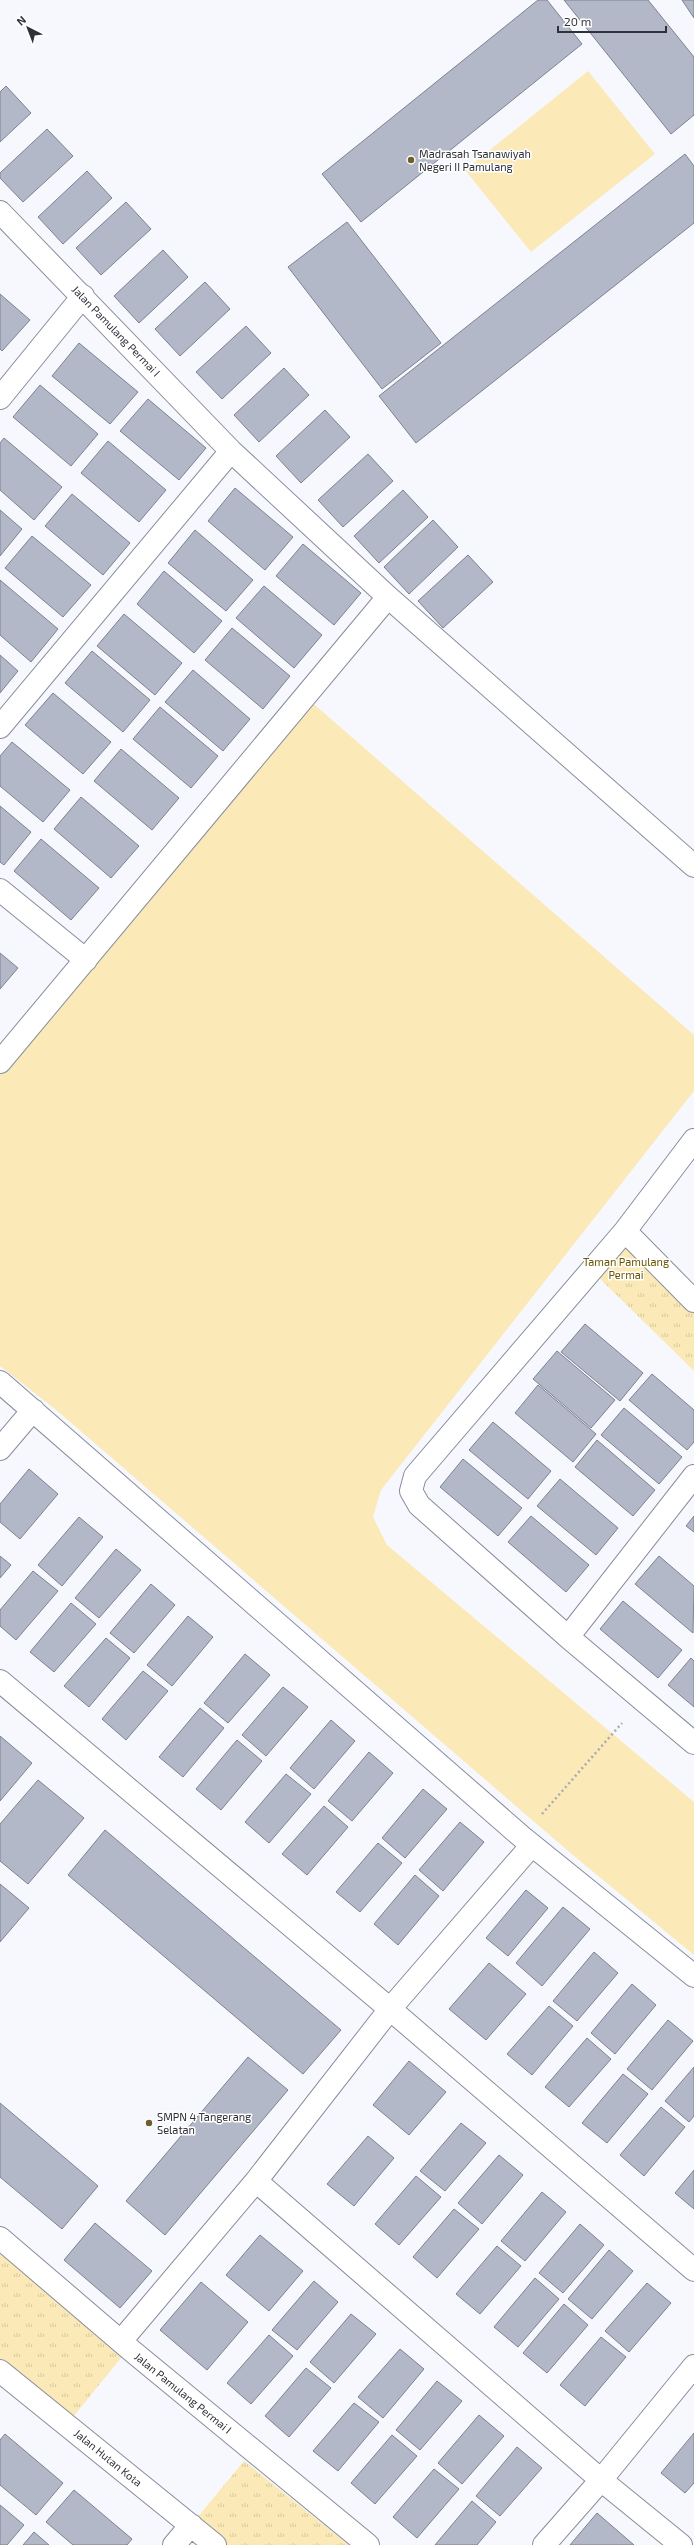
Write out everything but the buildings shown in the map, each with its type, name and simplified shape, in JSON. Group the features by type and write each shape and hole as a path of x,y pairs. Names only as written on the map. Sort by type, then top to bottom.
{"street":[{"name":"Jalan Pamulang Permai I","path":"0,212 83,296 231,451 388,597 694,866"},
{"path":"0,398 83,296"},
{"path":"0,727 231,451"},
{"path":"0,1062 388,597"},
{"path":"0,890 86,960"},
{"path":"694,1140 625,1231 415,1476 411,1491 419,1505 568,1637 694,1743"},
{"path":"625,1231 694,1301"},
{"path":"0,1382 527,1841 694,1976"},
{"path":"0,1449 33,1410"},
{"path":"568,1637 694,1476"},
{"path":"0,1681 390,2009 694,2270"},
{"path":"121,2341 256,2181 390,2009 527,1841"},
{"path":"256,2181 601,2480 681,2545"},
{"name":"Jalan Pamulang Permai I","path":"0,2238 121,2341 368,2545"},
{"path":"544,2545 601,2480 694,2366"},
{"name":"Jalan Hutan Kota","path":"4,2382 215,2545"},
{"path":"174,2545 191,2525"}],"path":[{"path":"527,1841 643,1700"}],"green space":[{"path":"588,71 655,154 531,252 465,170"},
{"path":"308,699 694,1035 694,1091 381,1490 373,1517 387,1545 694,1802 694,1955 574,1856 55,1409 0,1366 0,1070"},
{"name":"Taman Pamulang Permai","path":"625,1231 694,1301 694,1371 591,1270"},
{"path":"0,2246 125,2353 69,2422 0,2365"},
{"path":"244,2461 349,2545 227,2545 196,2519"}],"place":[{"name":"Madrasah Tsanawiyah Negeri II Pamulang","path":"411,160"},
{"name":"SMPN 4 Tangerang Selatan","path":"149,2123"}]}
